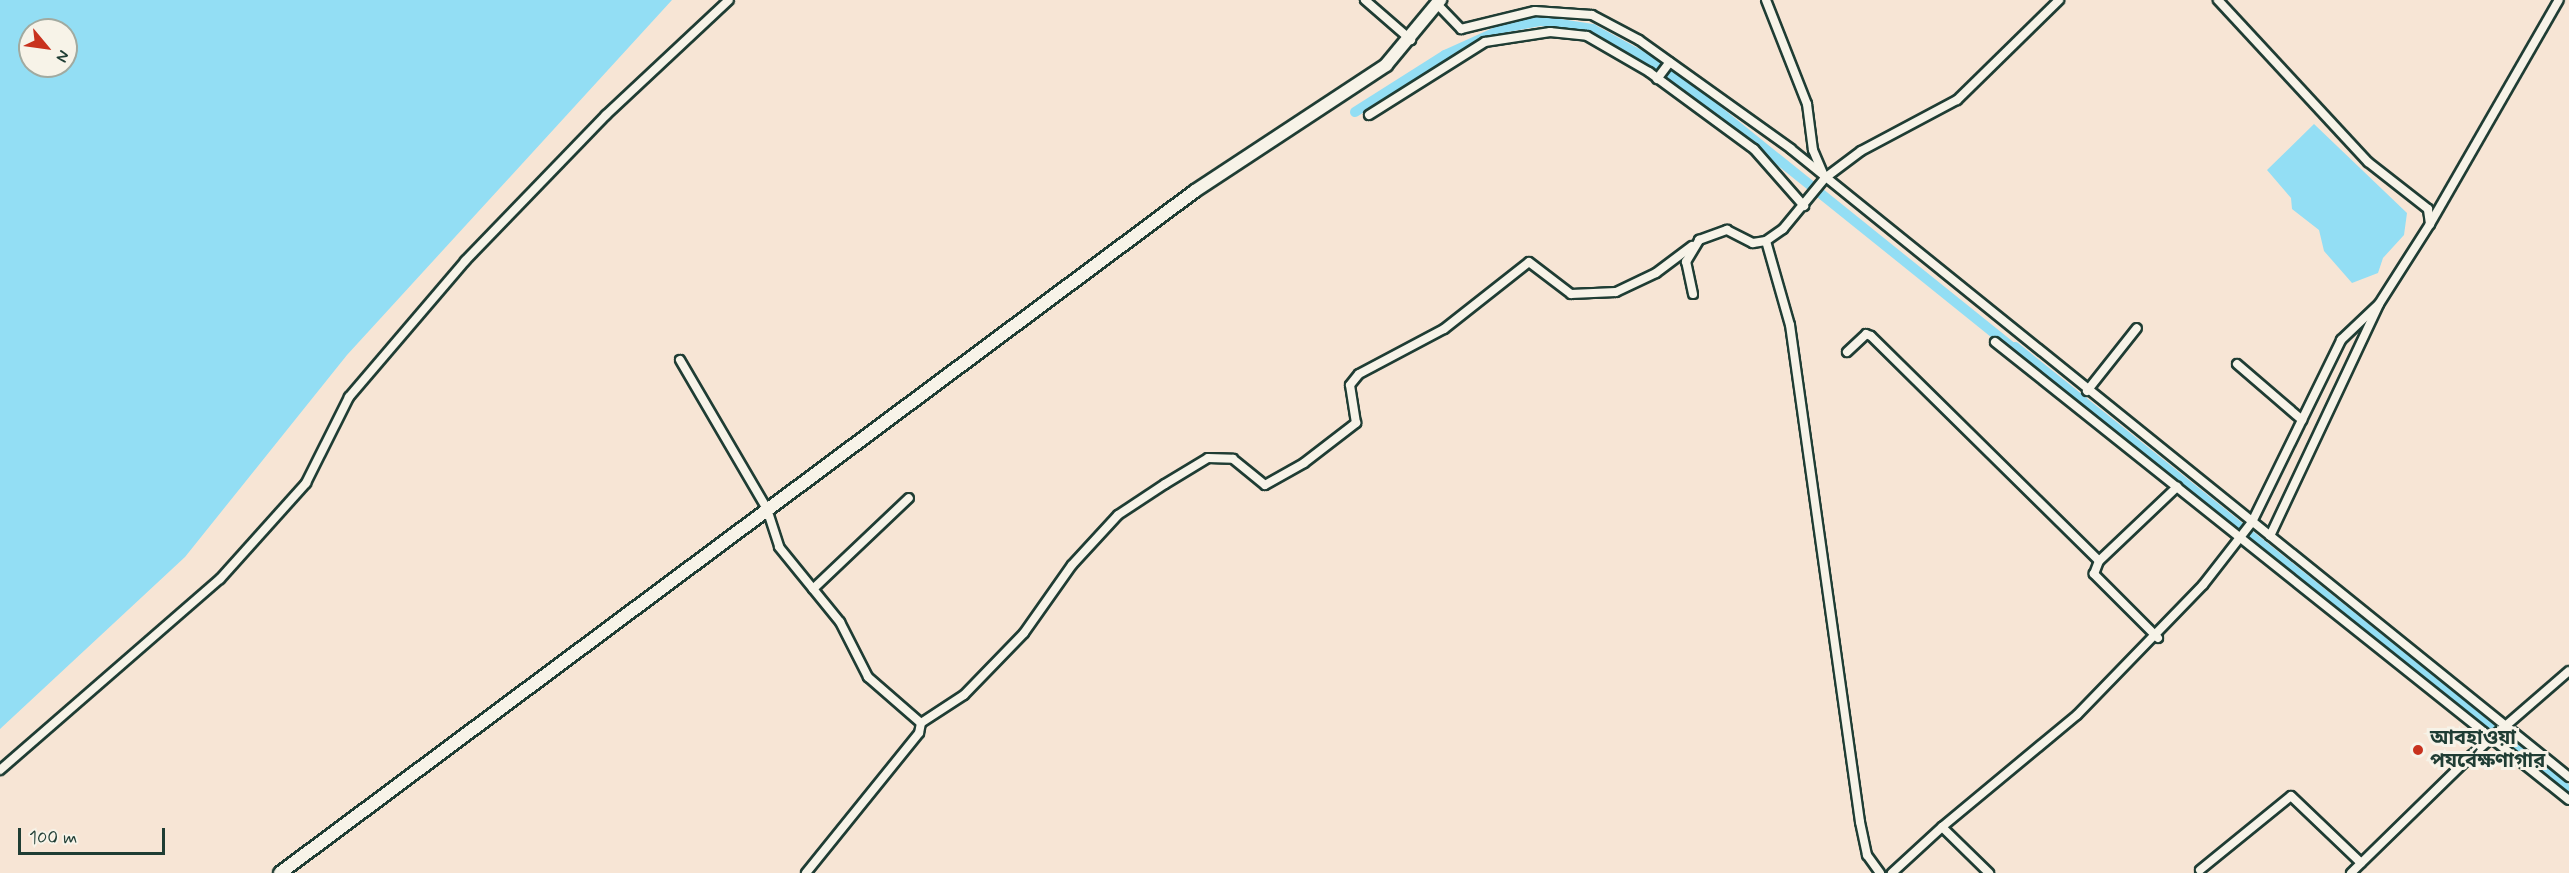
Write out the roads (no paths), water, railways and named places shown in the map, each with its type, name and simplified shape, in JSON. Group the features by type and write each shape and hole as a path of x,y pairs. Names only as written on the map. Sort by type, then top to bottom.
{"street":[{"path":"0,770 220,579 306,483 349,397 465,261 606,115 729,0"},
{"path":"1365,0 1411,40"},
{"path":"1766,0 1807,104 1813,150 1824,182"},
{"path":"806,873 919,733 921,723 964,694 1024,633 1072,565 1118,515 1208,458 1233,459 1265,485 1304,463 1356,423 1350,385 1359,374 1444,329 1529,262 1571,294 1616,292 1656,273 1711,232 1728,230 1753,243 1766,241 1808,203 1824,182 1861,151 1957,100 2058,0"},
{"path":"2218,0 2368,162 2428,209 2430,224"},
{"path":"2270,536 2379,304 2430,224 2559,0"},
{"path":"280,873 1195,191 1386,65 1411,40 1439,2 1461,29 1535,11 1592,15 1618,26 1824,182 2569,777"},
{"path":"1369,115 1485,42 1515,34 1587,36 1658,78 1754,150 1808,203"},
{"path":"1658,78 1668,65"},
{"path":"1766,241 1790,325 1860,822 1867,855 1880,873"},
{"path":"1692,246 1686,262 1693,294"},
{"path":"1892,873 1942,827 2077,715 2158,638 2252,522 2341,340 2379,304"},
{"path":"2087,391 2137,327"},
{"path":"1847,352 1866,334 1871,336 2099,561"},
{"path":"1995,342 2177,487 2239,540 2569,800"},
{"path":"680,360 768,509 780,547 840,622 868,677 921,723"},
{"path":"2237,364 2302,420"},
{"path":"2158,638 2094,574 2099,561 2177,487"},
{"path":"813,589 909,498"},
{"path":"2351,873 2506,725 2569,671"},
{"path":"2200,870 2291,796 2361,863"},
{"path":"1942,827 1989,873"}],"water":[{"path":"0,0 672,0 347,355 185,557 0,729"},
{"path":"2314,124 2407,213 2404,235 2383,258 2378,273 2352,283 2324,251 2319,230 2292,209 2291,198 2267,170"}],"waterway":[{"path":"1355,112 1445,55 1507,27 1541,21 1592,29 1653,62 1713,107 2019,353"},
{"path":"2015,347 2569,791"}],"place":[{"name":"আবহাওয়া পযর্বেক্ষণাগার","path":"2418,750"}]}
